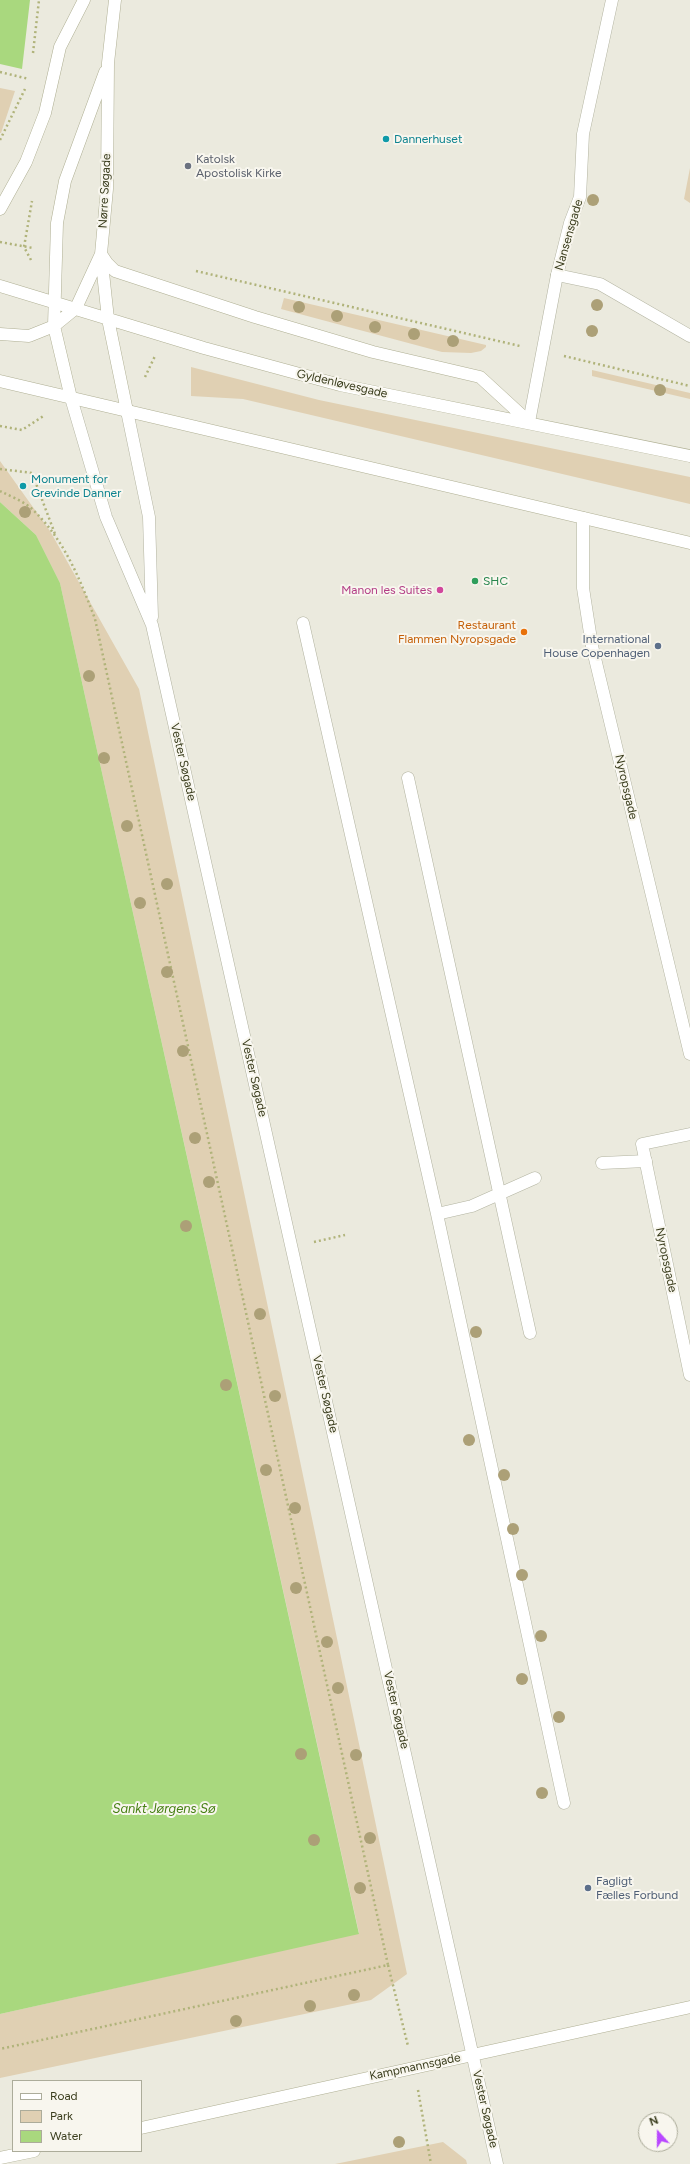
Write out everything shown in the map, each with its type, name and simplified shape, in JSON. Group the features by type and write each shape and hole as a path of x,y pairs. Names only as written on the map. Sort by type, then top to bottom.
{"street":[{"path":"0,209 26,162 45,112 60,47 84,0"},
{"name":"Nørre Søgade","path":"115,0 108,64 107,189 101,254 108,319 127,411"},
{"name":"Nansensgade","path":"529,422 557,276 570,223 580,197 583,134 612,0"},
{"name":"Nørre Søgade","path":"54,326 53,301 57,222 65,181 108,64"},
{"path":"0,334 29,336 54,326 76,308 101,254 115,271 209,302 373,352 480,377 529,422"},
{"path":"557,276 600,284 690,336"},
{"name":"Gyldenløvesgade","path":"0,286 204,348 340,385 529,422 690,456"},
{"name":"Vester Søgade","path":"54,326 71,398 106,517 152,624 497,2164"},
{"path":"0,381 690,543"},
{"name":"Vester Søgade","path":"127,411 149,517 152,624"},
{"name":"Nyropsgade","path":"583,518 583,588 592,646 690,1054"},
{"path":"303,623 437,1214 564,1803"},
{"path":"408,778 530,1333"},
{"name":"Nyropsgade","path":"690,1134 642,1144 690,1375"},
{"path":"602,1163 646,1161"},
{"path":"437,1214 472,1206 535,1178"},
{"name":"Kampmannsgade","path":"142,2128 690,2007"},
{"path":"0,2158 29,2152"}],"path":[{"path":"33,56 40,0"},
{"path":"0,140 30,79 31,71"},
{"path":"0,72 30,79"},
{"path":"0,242 24,247"},
{"path":"192,270 690,386"},
{"path":"0,426 22,430 71,398"},
{"path":"0,469 32,473 56,536 79,575 96,619 388,1965 0,2048"},
{"path":"0,491 31,508 56,536"},
{"path":"292,1247 344,1235"},
{"path":"426,2137 431,2164"}],"green space":[{"path":"0,88 15,91 1,133 0,133"},
{"path":"690,168 690,203 684,199"},
{"path":"284,298 486,345 486,347 481,351 471,353 442,352 281,309"},
{"path":"191,367 319,400 690,477 690,504 243,399 191,396"},
{"path":"592,370 690,393 690,399 592,376"},
{"path":"0,461 50,531 139,689 407,1974 371,2000 0,2078 0,2014 359,1933 60,583 36,535 0,502"},
{"path":"443,2142 466,2160 467,2164 335,2164"}],"water":[{"path":"0,0 30,0 22,69 0,64"},
{"name":"Sankt Jørgens Sø","path":"0,502 36,535 60,583 359,1934 0,2014"}],"place":[{"name":"Dannerhuset","path":"386,139"},
{"name":"Katolsk Apostolisk Kirke","path":"188,166"},
{"name":"Monument for Grevinde Danner","path":"23,486"},
{"name":"SHC","path":"475,581"},
{"name":"Manon les Suites","path":"440,590"},
{"name":"Restaurant Flammen Nyropsgade","path":"524,632"},
{"name":"International House Copenhagen","path":"658,646"},
{"name":"Fagligt Fælles Forbund","path":"588,1888"}]}
